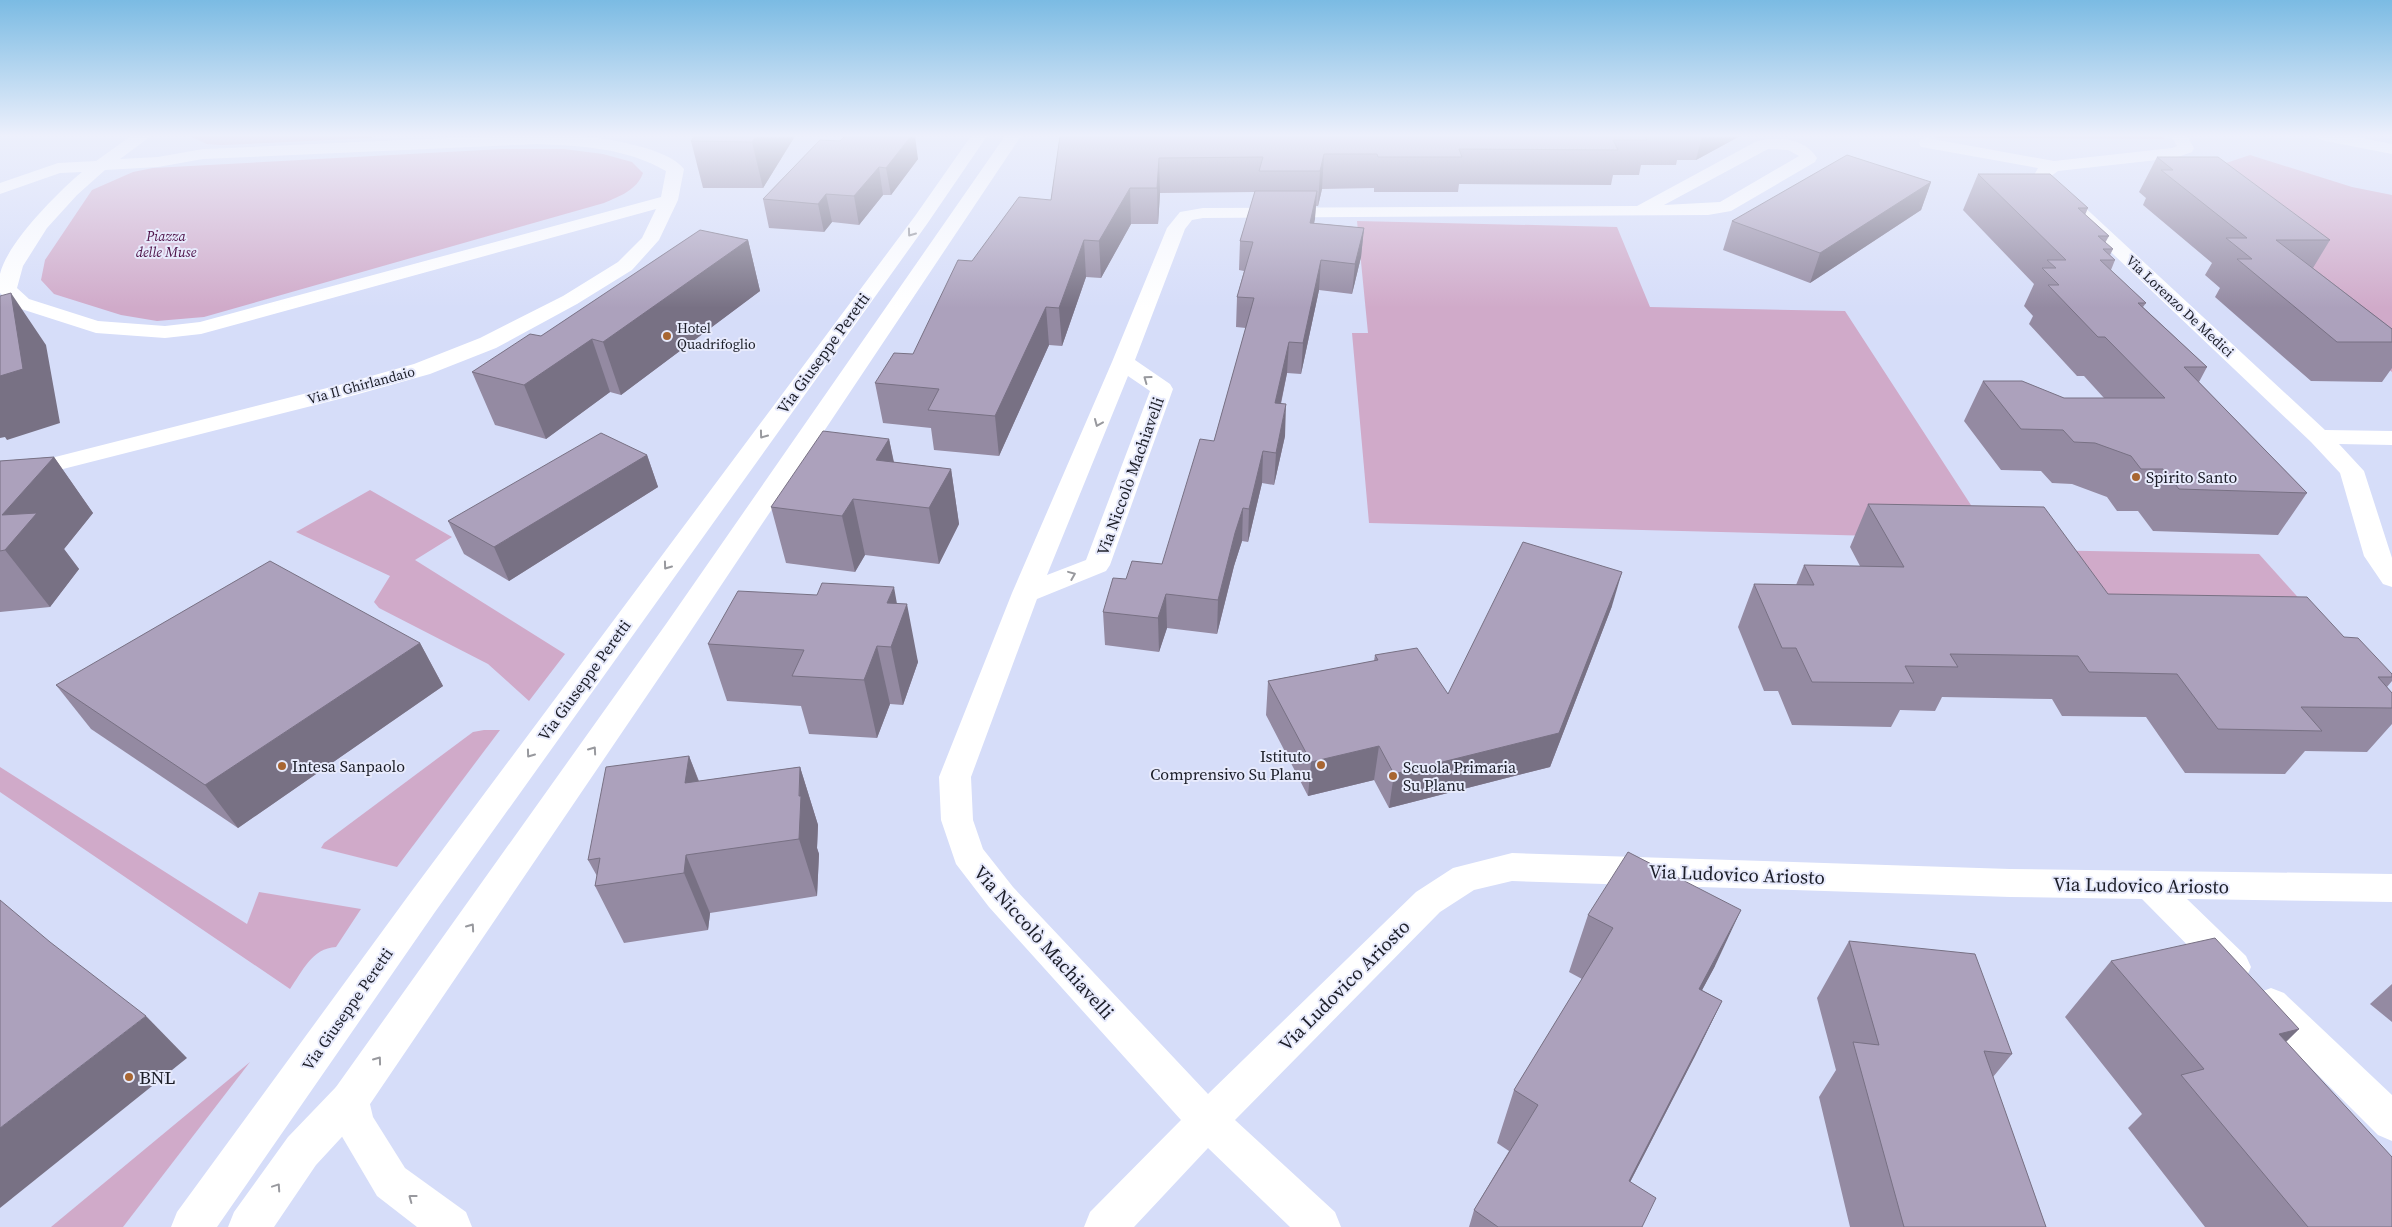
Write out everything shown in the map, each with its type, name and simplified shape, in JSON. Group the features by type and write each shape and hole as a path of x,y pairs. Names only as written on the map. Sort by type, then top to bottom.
{"street":[{"path":"68,193 34,233 14,264 6,297 96,327 165,332 201,328 669,200 670,193"},
{"name":"Via Giuseppe Peretti","path":"192,1227 423,902 939,193"},
{"name":"Via Giuseppe Peretti","path":"250,1227 302,1151 350,1100 676,631 974,193"},
{"name":"Via Niccolò Machiavelli","path":"1640,211 1673,193"},
{"name":"Via Niccolò Machiavelli","path":"1320,1227 1206,1121 1001,897 968,855 958,820 955,777 1026,593 1123,362 1176,228 1186,216 1211,213 1708,210 1725,207 1749,193"},
{"name":"Via Lorenzo De Medici","path":"2059,193 2319,437 2352,471 2377,556 2392,578"},
{"name":"Via Il Ghirlandaio","path":"0,478 347,390 422,369 488,343 570,300 625,266 650,240 669,200"},
{"name":"Via Niccolò Machiavelli","path":"1026,593 1097,565 1162,389 1123,362"},
{"path":"2319,437 2392,438"},
{"name":"Via Ludovico Ariosto","path":"1105,1227 1206,1121 1428,902 1465,878 1512,867 2150,886 2392,888"},
{"path":"2150,886 2392,1122"},
{"path":"350,1100 354,1123 391,1182 451,1227"}],"green space":[{"name":"Piazza delle Muse","path":"90,193 624,193 604,203 204,317 157,321 121,315 54,294 41,280 45,260"},
{"path":"2243,193 2383,193 2392,195 2392,372 2375,359"},
{"path":"1357,221 1617,227 1650,307 1845,311 1993,539 1369,523 1352,333 1368,333"},
{"path":"370,490 452,537 415,560 565,654 529,701 488,664 379,608 374,602 390,576 296,532"},
{"path":"2026,550 2259,554 2329,632 2079,627"},
{"path":"500,730 397,867 321,848 324,843 473,732"},
{"path":"0,767 247,924 259,892 361,909 336,947 328,948 314,956 290,989 0,792"},
{"path":"250,1062 123,1227 51,1227"}],"building":[{"path":"769,193 856,193 854,196 826,194 818,204 763,199"},
{"path":"1052,193 1127,193 1099,241 1084,240 1059,308 1046,307 995,416 928,410 939,389 875,383 894,353 913,354 958,260 972,261 1019,197 1051,200"},
{"path":"1254,193 1317,193 1310,223 1364,228 1355,264 1321,260 1303,343 1289,342 1275,403 1286,404 1276,453 1263,451 1249,509 1243,508 1218,600 1166,594 1158,618 1103,612 1113,578 1126,579 1132,561 1162,564 1200,439 1214,441 1254,298 1237,297 1253,242 1240,241"},
{"path":"1780,193 1913,193 1820,253 1732,221"},
{"path":"1998,193 2072,193 2088,208 2078,208 2109,236 2098,236 2113,249 2103,249 2115,260 2100,260 2146,303 2138,303 2207,367 2184,367 2307,493 2179,489 2163,469 2141,469 2131,456 2095,443 2074,442 2063,430 2021,429 1983,381 2022,381 2064,398 2165,398 2105,337 2098,337 2048,285 2059,285 2042,268 2056,268 2047,260 2066,260"},
{"path":"2190,193 2267,193 2330,240 2276,240 2392,329 2392,342 2337,342 2237,259 2252,259 2226,238 2247,238"},
{"path":"700,230 748,240 603,342 592,339 524,385 472,372 530,334 541,336"},
{"path":"11,293 23,369 0,376 0,296"},
{"path":"823,431 889,439 876,460 951,469 929,508 853,499 842,516 771,507"},
{"path":"601,433 647,455 494,547 448,521"},
{"path":"54,457 2,515 37,513 5,550 0,551 0,461"},
{"path":"1868,504 2044,507 2108,594 2307,597 2344,637 2358,638 2392,674 2392,677 2378,677 2392,693 2392,708 2301,707 2322,731 2218,729 2177,674 2089,672 2078,656 1950,654 1958,667 1905,666 1914,683 1812,682 1796,648 1782,648 1754,584 1814,585 1804,565 1904,567"},
{"path":"1523,542 1622,572 1559,733 1394,774 1379,746 1311,762 1268,681 1378,660 1375,655 1417,648 1448,694"},
{"path":"270,561 420,643 205,785 56,685"},
{"path":"822,583 894,587 887,603 907,604 891,647 877,646 864,680 792,676 804,650 708,644 738,591 817,595"},
{"path":"689,756 685,783 800,767 799,839 686,855 684,873 595,886 600,858 588,860 606,767"},
{"path":"1628,852 1741,910 1699,989 1722,1001 1629,1181 1656,1198 1642,1227 1498,1227 1474,1210 1538,1105 1514,1090 1613,928 1588,915"},
{"path":"0,900 50,942 146,1016 0,1128"},
{"path":"2215,938 2299,1029 2279,1034 2392,1157 2392,1227 2308,1227 2181,1075 2204,1069 2111,961"},
{"path":"1849,941 1975,954 2012,1054 1984,1051 2046,1227 1904,1227 1853,1042 1879,1045"}],"place":[{"name":"Hotel Quadrifoglio","path":"667,336"},
{"name":"Spirito Santo","path":"2136,477"},
{"name":"Istituto Comprensivo Su Planu","path":"1321,765"},
{"name":"Intesa Sanpaolo","path":"282,766"},
{"name":"Scuola Primaria Su Planu","path":"1393,776"},
{"name":"BNL","path":"129,1077"}]}
